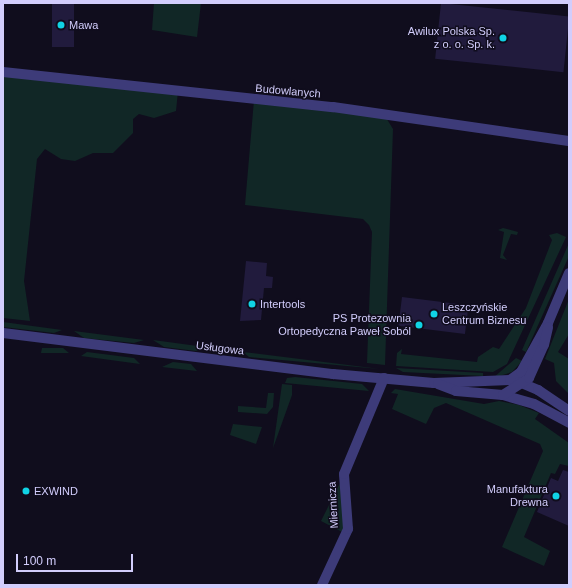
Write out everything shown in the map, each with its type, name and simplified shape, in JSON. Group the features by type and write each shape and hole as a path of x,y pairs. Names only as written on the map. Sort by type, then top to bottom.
{"street":[{"name":"Budowlanych","path":"3,72 334,107 569,141"},
{"path":"510,380 521,372 548,323 569,274"},
{"path":"503,395 524,384 535,367 548,323"},
{"name":"Usługowa","path":"3,333 434,383 510,380 524,384 544,393 569,411"},
{"path":"535,367 544,393"},
{"path":"521,372 524,384 534,404"},
{"name":"Miernicza","path":"322,585 348,529 344,474 384,378"},
{"name":"Usługowa","path":"434,383 456,390 503,395 534,404 569,423"}],"green space":[{"path":"154,3 201,3 197,37 152,30"},
{"path":"3,72 178,91 176,111 154,118 139,114 133,119 133,133 113,153 93,153 75,161 61,159 45,149 37,159 24,281 30,321 3,318"},
{"path":"254,100 385,116 393,129 385,365 367,363 372,232 369,225 363,219 245,205"},
{"path":"503,228 518,232 517,235 511,234 503,255 507,260 500,258 504,232 498,230"},
{"path":"557,233 566,237 507,364 493,372 396,366 397,353 402,349 401,354 477,362 478,357 493,347 499,349 526,308 552,240 549,235"},
{"path":"569,243 569,256 526,352 522,350"},
{"path":"569,299 569,334 558,352 569,359 569,394 556,381 554,363 545,359"},
{"path":"3,322 62,330 54,333 3,327"},
{"path":"74,331 144,340 134,343 84,338"},
{"path":"153,340 205,347 196,351 164,347"},
{"path":"42,348 63,348 69,353 41,353"},
{"path":"87,352 134,358 140,364 81,356"},
{"path":"243,352 380,369 249,357"},
{"path":"516,358 522,361 512,372 493,378"},
{"path":"173,362 191,364 197,371 162,367"},
{"path":"396,368 483,373 483,376 403,372"},
{"path":"295,377 362,384 369,391 285,383 287,378"},
{"path":"282,384 292,385 292,395 273,448"},
{"path":"395,389 484,404 499,401 519,405 539,413 535,419 569,443 569,466 560,464 555,474 551,473 524,537 550,551 544,566 502,547 543,451 540,444 446,403 434,408 426,424 392,409 398,394 391,393"},
{"path":"268,393 274,393 273,407 267,414 238,412 238,406 266,408"},
{"path":"233,424 262,427 256,444 230,435"},
{"path":"343,477 346,534 321,521"}],"building":[{"name":"Mawa","path":"52,3 74,3 74,47 52,47"},
{"name":"Awilux Polska Sp. z o. o. Sp. k.","path":"441,3 569,16 563,72 435,59"},
{"name":"Intertools","path":"246,261 267,263 266,276 273,277 272,288 264,288 261,320 240,321"},
{"name":"Leszczyńskie Centrum Biznesu","path":"402,297 469,305 465,334 398,326"},
{"name":"Manufaktura Drewna","path":"563,470 569,472 569,526 537,512 551,478 558,481"}],"place":[{"name":"Mawa","path":"61,25"},
{"name":"Awilux Polska Sp. z o. o. Sp. k.","path":"503,38"},
{"name":"Intertools","path":"252,304"},
{"name":"Leszczyńskie Centrum Biznesu","path":"434,314"},
{"name":"PS Protezownia Ortopedyczna Paweł Soból","path":"419,325"},
{"name":"EXWIND","path":"26,491"},
{"name":"Manufaktura Drewna","path":"556,496"}]}
